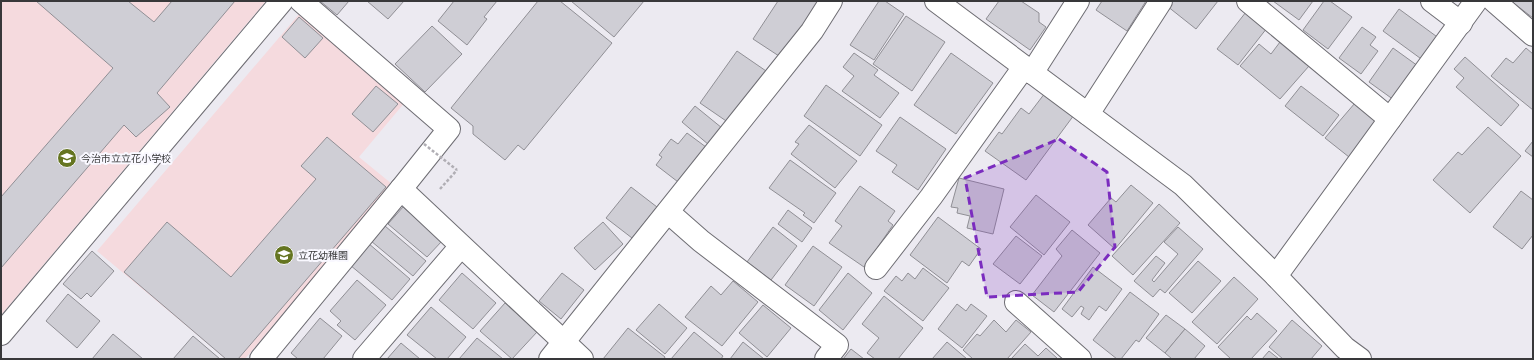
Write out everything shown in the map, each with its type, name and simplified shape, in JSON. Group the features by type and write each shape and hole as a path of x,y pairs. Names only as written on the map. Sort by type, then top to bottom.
{"street":[{"path":"1,334 282,1"},
{"path":"260,359 450,129 301,1"},
{"path":"557,351 812,31 830,1"},
{"path":"936,1 1183,185 1276,276 1347,355"},
{"path":"876,268 932,197 1078,1"},
{"path":"1088,114 1161,1"},
{"path":"1248,1 1390,119"},
{"path":"1432,1 1461,23"},
{"path":"1276,276 1476,1"},
{"path":"1494,1 1533,35"},
{"path":"401,189 461,246 557,351 582,359"},
{"path":"668,212 702,241 837,346 826,359"},
{"path":"364,359 461,246"},
{"path":"1016,302 1080,359"}],"path":[{"path":"424,144 457,170"}],"highlighted area":[{"path":"1059,139 1107,172 1115,247 1078,292 987,297 974,219 965,178"}],"shaded area":[{"name":"今治市立立花小学校","path":"1,1 266,1 1,315"},
{"path":"300,13 406,101 359,157 392,184 245,359 226,359 97,251"}],"building":[{"path":"36,1 128,1 154,22 172,1 235,1 157,93 170,107 136,137 124,125 1,268 1,197 113,68"},
{"path":"320,1 349,1 337,15"},
{"path":"367,1 404,1 388,19"},
{"path":"454,1 497,1 484,17 487,19 467,45 438,21"},
{"path":"538,1 560,1 612,43 524,150 518,145 505,160 473,134 473,126 451,108"},
{"path":"571,1 644,1 614,37"},
{"path":"778,1 815,1 818,3 782,58 753,39"},
{"path":"879,1 885,1 904,14 874,60 850,45"},
{"path":"999,1 1021,1 1039,13 1039,22 1046,27 1030,50 986,19"},
{"path":"1102,1 1146,1 1127,31 1096,10"},
{"path":"1172,1 1218,1 1196,29 1167,6"},
{"path":"1273,1 1313,1 1299,20"},
{"path":"1324,1 1330,1 1352,17 1328,49 1303,30"},
{"path":"1511,1 1533,1 1533,18"},
{"path":"1399,9 1440,39 1424,61 1383,31"},
{"path":"1246,12 1267,28 1238,65 1217,49"},
{"path":"906,16 945,42 912,91 873,64"},
{"path":"299,17 323,38 305,58 282,37"},
{"path":"432,26 462,54 425,92 395,64"},
{"path":"1362,27 1376,37 1370,45 1378,51 1361,74 1339,58"},
{"path":"1280,42 1309,66 1280,99 1240,66 1259,44 1271,54"},
{"path":"1393,48 1418,66 1394,100 1369,82"},
{"path":"1526,48 1533,54 1533,110 1491,76 1506,58 1513,63"},
{"path":"737,51 769,73 732,125 700,103"},
{"path":"854,53 878,70 874,75 899,93 880,118 842,91 854,76 843,67"},
{"path":"951,53 993,83 956,134 914,105"},
{"path":"1465,57 1519,105 1501,126 1456,87 1464,78 1454,69"},
{"path":"826,85 882,125 860,156 804,116"},
{"path":"376,86 398,104 373,132 352,114"},
{"path":"1301,86 1339,115 1323,136 1285,106"},
{"path":"1045,93 1074,115 1026,180 985,151 999,132 1002,134 1021,108 1029,114"},
{"path":"1355,103 1378,122 1349,157 1325,138"},
{"path":"695,106 722,128 709,145 682,122"},
{"path":"900,117 946,149 918,190 892,172 897,165 876,151"},
{"path":"809,125 857,161 835,188 791,154 799,144 795,142"},
{"path":"1488,127 1521,156 1470,213 1433,180 1458,152 1462,155"},
{"path":"687,133 710,150 682,185 656,165 662,157 659,155 671,139 678,144"},
{"path":"327,137 386,187 238,359 226,359 124,272 167,222 231,277 316,179 301,166"},
{"path":"1533,141 1533,157 1525,151"},
{"path":"790,160 836,193 814,223 803,215 805,213 769,188"},
{"path":"959,178 1004,189 993,234 967,228 970,216 957,213 958,208 951,207"},
{"path":"1131,185 1153,203 1115,249 1088,225 1111,198 1116,202"},
{"path":"860,186 895,211 888,221 893,225 864,267 829,243 842,226 835,221"},
{"path":"631,187 657,207 632,238 606,218"},
{"path":"1521,191 1533,200 1533,235 1522,249 1493,227"},
{"path":"1036,195 1070,222 1044,255 1010,227"},
{"path":"1159,204 1180,223 1133,275 1112,256"},
{"path":"403,207 442,241 427,257 388,224"},
{"path":"788,210 812,228 802,242 778,224"},
{"path":"938,217 981,249 969,266 962,261 947,283 910,255"},
{"path":"603,222 623,244 595,270 574,248"},
{"path":"385,226 426,261 413,276 371,241"},
{"path":"773,227 797,246 771,280 747,262"},
{"path":"1178,227 1203,249 1165,293 1160,289 1153,297 1134,281 1156,256 1165,263 1152,280 1154,282 1178,254 1164,242"},
{"path":"1072,230 1100,253 1054,312 1032,295 1062,256 1056,249"},
{"path":"1016,236 1042,256 1020,284 993,264"},
{"path":"368,243 410,279 392,300 350,265"},
{"path":"813,246 842,267 814,306 785,285"},
{"path":"92,251 114,271 91,297 87,293 81,299 63,284"},
{"path":"1198,261 1221,281 1192,313 1169,293"},
{"path":"1093,267 1122,289 1106,311 1099,306 1089,320 1081,314 1084,308 1081,306 1072,317 1062,309"},
{"path":"923,268 949,288 923,321 884,291 896,276 902,281 908,273 915,279"},
{"path":"462,273 496,303 473,329 439,300"},
{"path":"562,273 584,290 561,319 539,301"},
{"path":"848,273 872,293 843,330 819,310"},
{"path":"1234,277 1258,299 1217,344 1192,322"},
{"path":"357,280 386,305 355,340 337,325 341,321 330,311"},
{"path":"733,281 758,302 722,346 685,317 711,286 721,295"},
{"path":"1130,292 1159,314 1139,342 1136,340 1121,359 1117,359 1093,340"},
{"path":"68,294 100,321 77,348 46,321"},
{"path":"884,296 923,328 898,359 875,359 867,353 879,338 862,324"},
{"path":"505,303 537,332 512,359 480,331"},
{"path":"659,304 687,328 665,354 636,330"},
{"path":"957,304 966,311 971,304 987,316 962,348 938,329"},
{"path":"763,305 791,328 767,357 739,333"},
{"path":"431,307 466,337 447,359 437,359 407,335"},
{"path":"1257,313 1277,331 1251,359 1231,359 1218,347 1247,316 1251,320"},
{"path":"1166,315 1185,329 1165,353 1146,338"},
{"path":"320,318 342,336 323,359 298,359 291,353"},
{"path":"994,320 1006,332 1016,320 1031,332 1007,359 973,359 963,350 977,334 980,336"},
{"path":"1292,320 1322,346 1311,359 1283,359 1269,347"},
{"path":"628,328 665,357 664,359 603,359"},
{"path":"1185,329 1205,346 1194,359 1172,359 1165,353"},
{"path":"694,332 723,356 721,359 671,359"},
{"path":"113,334 143,359 92,359"},
{"path":"193,336 220,359 173,359"},
{"path":"477,338 503,359 459,359"},
{"path":"743,342 764,359 730,359"},
{"path":"947,342 967,359 932,359"},
{"path":"401,343 420,359 387,359"},
{"path":"1025,344 1038,356 1046,348 1058,359 1011,359"},
{"path":"851,349 864,359 843,359"},
{"path":"1269,351 1279,359 1262,359"}],"place":[{"name":"今治市立立花小学校","path":"67,158"},
{"name":"立花幼稚園","path":"284,255"}]}
